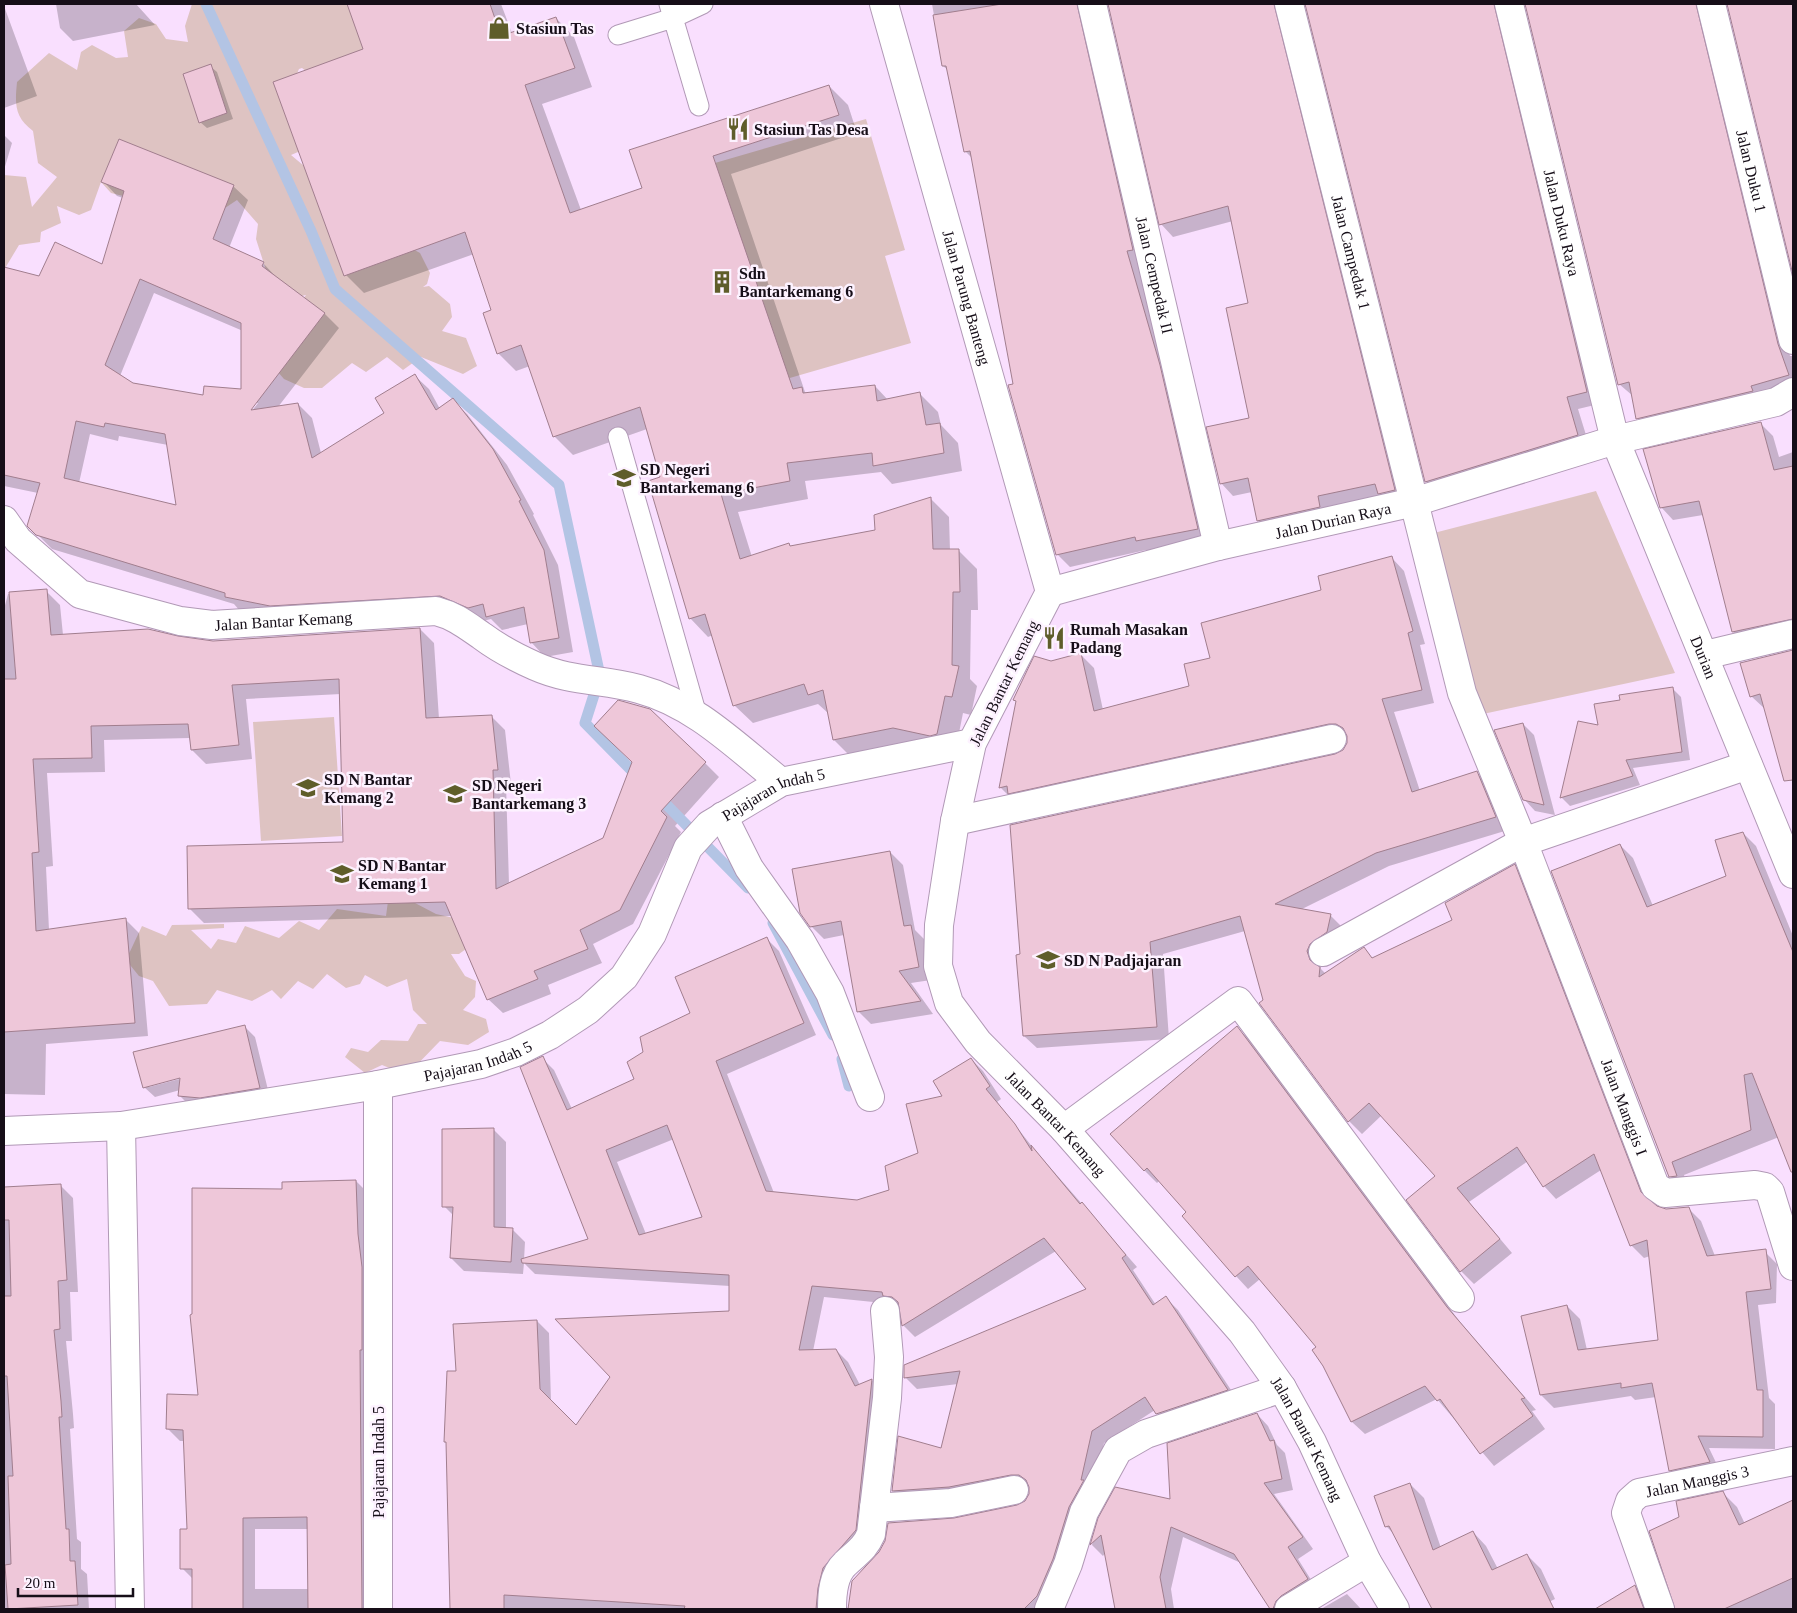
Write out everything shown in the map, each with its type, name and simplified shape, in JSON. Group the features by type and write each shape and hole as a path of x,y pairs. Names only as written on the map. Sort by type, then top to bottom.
{"street":[{"name":"Jalan Parung Banteng","path":"885,4 1050,592"},
{"name":"Jalan Cempedak II","path":"1092,4 1218,546"},
{"name":"Jalan Campedak 1","path":"1289,4 1462,693 1523,842"},
{"name":"Jalan Duku Raya","path":"1509,4 1615,440"},
{"name":"Jalan Duku 1","path":"1711,4 1793,340"},
{"path":"1615,440 1776,402 1793,392"},
{"name":"Jalan Durian Raya","path":"1050,592 1218,546 1414,502 1615,440"},
{"name":"Durian","path":"1615,440 1705,655 1793,874"},
{"name":"Jalan Bantar Kemang","path":"4,520 18,540 80,594 180,621 212,626 436,611 464,622 482,636 536,667 591,682 637,689 674,702 697,715 781,782"},
{"name":"Jalan Bantar Kemang","path":"1050,592 972,743 955,821 939,925 938,966 949,1004 978,1042 1064,1129 1242,1332 1282,1388 1312,1442 1367,1562 1395,1609"},
{"path":"1705,655 1793,634"},
{"path":"955,821 1332,739"},
{"name":"Pajajaran Indah 5","path":"378,1609 378,1085 481,1064 516,1052 550,1035 588,1010 624,977 652,934 688,848 716,821 781,782 972,743"},
{"path":"1323,952 1523,842 1748,765"},
{"path":"716,821 800,940 830,993 870,1097"},
{"name":"Jalan Manggis I","path":"1523,842 1655,1186 1665,1193 1755,1185 1765,1187 1770,1192 1793,1266"},
{"path":"1064,1129 1238,1001 1460,1298"},
{"path":"4,1131 121,1126 378,1085"},
{"path":"121,1126 130,1609"},
{"path":"832,1609 833,1587 843,1565 864,1548 871,1534 887,1398 889,1356 884,1311"},
{"path":"1049,1609 1068,1564 1084,1512 1118,1450 1146,1434 1282,1388"},
{"name":"Jalan Manggis 3","path":"1660,1609 1626,1513 1630,1501 1639,1493 1793,1461"},
{"path":"874,1508 951,1503 1014,1490"},
{"path":"1289,1609 1367,1562"}],"lane":[{"path":"618,35 671,11 703,4"},
{"path":"671,11 699,106"},
{"path":"618,437 697,715"}],"shaded area":[{"path":"192,4 358,4 387,21 383,68 350,54 315,78 302,68 299,69 292,85 309,153 298,152 291,155 385,234 420,253 430,273 427,284 423,287 429,286 450,304 452,317 442,331 466,338 477,366 463,374 421,357 403,370 387,357 366,372 352,363 322,388 304,388 284,379 271,364 267,345 306,295 293,298 272,289 256,239 258,224 237,200 222,210 135,199 111,193 101,182 91,210 79,215 57,206 61,223 41,232 40,242 19,245 4,270 4,175 26,177 32,207 57,177 38,163 33,131 22,121 17,110 17,82 49,53 77,70 81,52 92,45 116,58 128,57 124,31 139,18 156,24 166,39 188,42 185,26"},
{"path":"866,119 905,250 885,256 911,343 710,401 646,183"},
{"path":"1596,491 1675,673 1483,714 1430,534"},
{"path":"334,717 342,836 261,841 253,722"},
{"path":"396,893 436,914 463,920 473,944 459,954 451,954 465,976 476,981 475,997 463,1010 486,1019 489,1032 468,1045 440,1041 407,1075 382,1065 365,1073 345,1057 351,1048 368,1052 381,1040 408,1041 418,1024 427,1024 413,1010 407,979 387,987 365,975 360,984 346,988 327,974 313,989 298,981 281,999 272,990 252,1001 217,990 207,1004 169,1006 153,981 139,976 126,960 142,926 166,936 172,925 224,924 224,928 191,930 211,949 218,939 236,943 245,926 279,938 299,921 319,930 337,909 386,916 389,894"}],"building":[{"path":"347,4 490,4 501,36 556,17 575,68 525,85 570,213 642,188 629,150 829,85 839,115 713,156 793,389 802,387 803,393 875,385 877,401 920,392 926,425 940,423 944,453 873,466 872,453 787,463 790,481 721,494 740,559 789,543 790,546 875,530 874,515 931,497 933,549 959,549 960,592 953,592 952,665 959,666 952,697 945,696 937,734 930,736 893,728 833,740 823,690 808,695 804,684 733,706 705,614 689,619 648,481 660,477 640,407 553,437 521,345 497,354 483,313 491,310 465,232 344,276 273,82 363,49"},
{"path":"1002,4 1077,4 1133,250 1127,251 1160,365 1198,529 1136,541 1135,537 1056,555 1008,385 1013,384 970,151 964,152 946,66 942,66 933,15"},
{"path":"1108,4 1274,4 1395,490 1378,494 1375,484 1318,496 1320,507 1257,521 1248,478 1220,484 1206,427 1249,418 1226,308 1248,303 1228,206 1159,225"},
{"path":"1305,4 1494,4 1587,392 1567,397 1578,435 1425,482"},
{"path":"1525,4 1696,4 1778,344 1789,375 1751,386 1753,391 1636,419 1629,382 1618,385"},
{"path":"1727,4 1793,4 1793,275"},
{"path":"211,64 227,113 199,123 183,74"},
{"path":"119,139 234,185 213,239 264,262 262,266 325,313 251,410 298,403 312,458 384,413 375,398 415,374 436,410 453,398 493,449 521,500 519,501 544,550 559,638 530,643 524,607 486,617 483,604 468,608 440,596 270,606 225,597 225,593 36,535 27,526 40,483 4,475 4,267 39,276 55,242 102,264 124,191 101,182","holes":["140,279 241,323 241,389 204,386 203,395 133,383 105,365","76,421 104,427 105,423 165,434 176,505 64,478"]},
{"path":"1761,422 1774,470 1793,466 1793,619 1732,632 1699,501 1660,508 1643,449"},
{"path":"1392,556 1413,631 1408,633 1422,690 1382,699 1412,792 1477,771 1496,817 1376,853 1275,904 1331,914 1327,932 1310,944 1307,951 1310,960 1320,967 1319,977 1364,947 1372,958 1452,920 1445,903 1515,864 1641,1192 1657,1206 1666,1209 1689,1207 1707,1256 1766,1249 1771,1289 1746,1292 1757,1390 1763,1390 1763,1437 1698,1436 1710,1462 1669,1471 1652,1383 1621,1388 1621,1383 1540,1395 1521,1316 1567,1305 1578,1350 1658,1340 1647,1240 1630,1246 1594,1154 1543,1187 1517,1147 1457,1188 1500,1239 1460,1272 1406,1200 1435,1176 1369,1103 1348,1122 1259,1003 1263,1000 1240,916 1150,942 1157,1027 1023,1036 1016,955 1020,954 1010,825 1335,754 1343,750 1347,743 1347,736 1343,728 1336,724 1329,724 1008,794 1007,786 999,788 1016,701 1013,700 1034,656 1051,661 1081,653 1094,711 1189,686 1184,664 1210,658 1201,623 1321,590 1318,576"},
{"path":"47,589 51,635 148,629 213,641 420,628 426,718 492,715 498,770 493,770 496,889 603,838 632,762 594,726 618,700 650,709 706,762 661,811 667,817 620,910 580,930 588,949 534,971 538,979 487,1000 445,902 188,909 187,846 343,842 339,679 232,685 239,745 191,750 188,724 91,726 92,758 33,759 39,852 32,853 36,931 126,918 135,1023 4,1032 4,679 16,679 9,592"},
{"path":"1793,650 1793,780 1784,781 1760,694 1750,697 1740,663"},
{"path":"1673,687 1682,752 1626,760 1633,776 1560,798 1578,721 1598,725 1594,704 1620,700 1619,695"},
{"path":"1523,723 1544,805 1523,800 1494,730"},
{"path":"1743,832 1793,952 1793,1172 1791,1172 1752,1073 1744,1075 1751,1130 1672,1162 1677,1176 1669,1177 1551,871 1620,844 1647,907 1726,876 1715,840"},
{"path":"890,851 904,926 911,925 919,967 899,971 921,1001 857,1012 841,921 810,927 800,913 792,869"},
{"path":"767,937 804,1023 716,1061 766,1191 857,1200 889,1190 885,1166 918,1153 906,1104 942,1096 933,1081 971,1058 990,1086 986,1089 1015,1124 1032,1151 1031,1145 1126,1255 1122,1258 1153,1305 1166,1296 1228,1390 1156,1414 1145,1397 1092,1431 1081,1480 1084,1480 1069,1507 1053,1559 1037,1596 1024,1609 848,1609 852,1581 879,1552 885,1541 888,1523 954,1518 1017,1505 1025,1501 1029,1494 1026,1480 1019,1475 949,1487 892,1491 898,1436 941,1448 960,1371 904,1378 904,1365 1086,1289 1044,1238 902,1326 898,1302 892,1297 883,1296 882,1292 812,1286 799,1350 836,1349 855,1386 872,1379 856,1530 823,1568 818,1588 816,1609 684,1609 685,1606 504,1595 504,1609 450,1609 446,1442 444,1442 447,1371 456,1371 453,1324 537,1320 540,1389 576,1425 610,1377 555,1319 729,1311 729,1275 522,1263 521,1259 588,1239 520,1067 543,1056 567,1110 634,1079 627,1062 643,1052 640,1037 690,1013 675,977","holes":["667,1125 702,1217 639,1235 606,1150"]},
{"path":"245,1025 260,1088 200,1098 178,1096 180,1078 143,1088 133,1052"},
{"path":"1237,1026 1447,1307 1525,1398 1521,1399 1533,1416 1480,1454 1440,1399 1437,1401 1425,1386 1351,1422 1323,1366 1312,1350 1316,1347 1286,1311 1248,1266 1235,1277 1182,1216 1186,1212 1147,1168 1144,1171 1110,1134"},
{"path":"494,1128 494,1227 513,1228 511,1262 450,1258 453,1207 442,1207 442,1129"},
{"path":"356,1180 358,1234 362,1267 362,1350 360,1350 362,1609 308,1609 307,1517 243,1518 243,1609 192,1609 192,1569 180,1569 180,1529 187,1529 183,1430 166,1429 167,1394 198,1395 190,1315 192,1314 192,1188 282,1189 282,1182"},
{"path":"61,1184 67,1280 58,1281 60,1329 54,1330 62,1417 59,1417 66,1529 69,1529 70,1561 75,1561 78,1605 8,1609 5,1565 11,1564 8,1476 13,1476 7,1376 4,1376 4,1296 11,1296 9,1220 4,1220 4,1187"},
{"path":"1257,1413 1270,1441 1274,1440 1282,1479 1264,1483 1303,1537 1288,1547 1308,1579 1281,1596 1276,1601 1273,1609 1270,1609 1234,1554 1171,1527 1160,1577 1166,1609 1115,1609 1101,1535 1090,1545 1098,1518 1115,1487 1170,1499 1167,1443"},
{"path":"1410,1483 1433,1550 1473,1531 1492,1570 1527,1554 1554,1609 1432,1609 1389,1526 1385,1527 1374,1496"},
{"path":"1723,1491 1739,1525 1793,1500 1793,1578 1724,1609 1675,1609 1649,1531 1679,1517 1676,1501"},
{"path":"1635,1585 1644,1609 1595,1609"}],"waterway":[{"path":"206,4 311,231 335,289 559,485 600,676 585,723 639,778"},
{"path":"656,794 748,888"},
{"path":"773,923 833,1035"},
{"path":"842,1059 849,1086"}],"place":[{"name":"Stasiun Tas","path":"499,28"},
{"name":"Stasiun Tas Desa","path":"738,129"},
{"name":"Sdn Bantarkemang 6","path":"722,282"},
{"name":"SD Negeri Bantarkemang 6","path":"624,478"},
{"name":"Rumah Masakan Padang","path":"1054,638"},
{"name":"SD N Bantar Kemang 2","path":"308,788"},
{"name":"SD Negeri Bantarkemang 3","path":"455,794"},
{"name":"SD N Bantar Kemang 1","path":"342,874"},
{"name":"SD N Padjajaran","path":"1048,960"}]}
